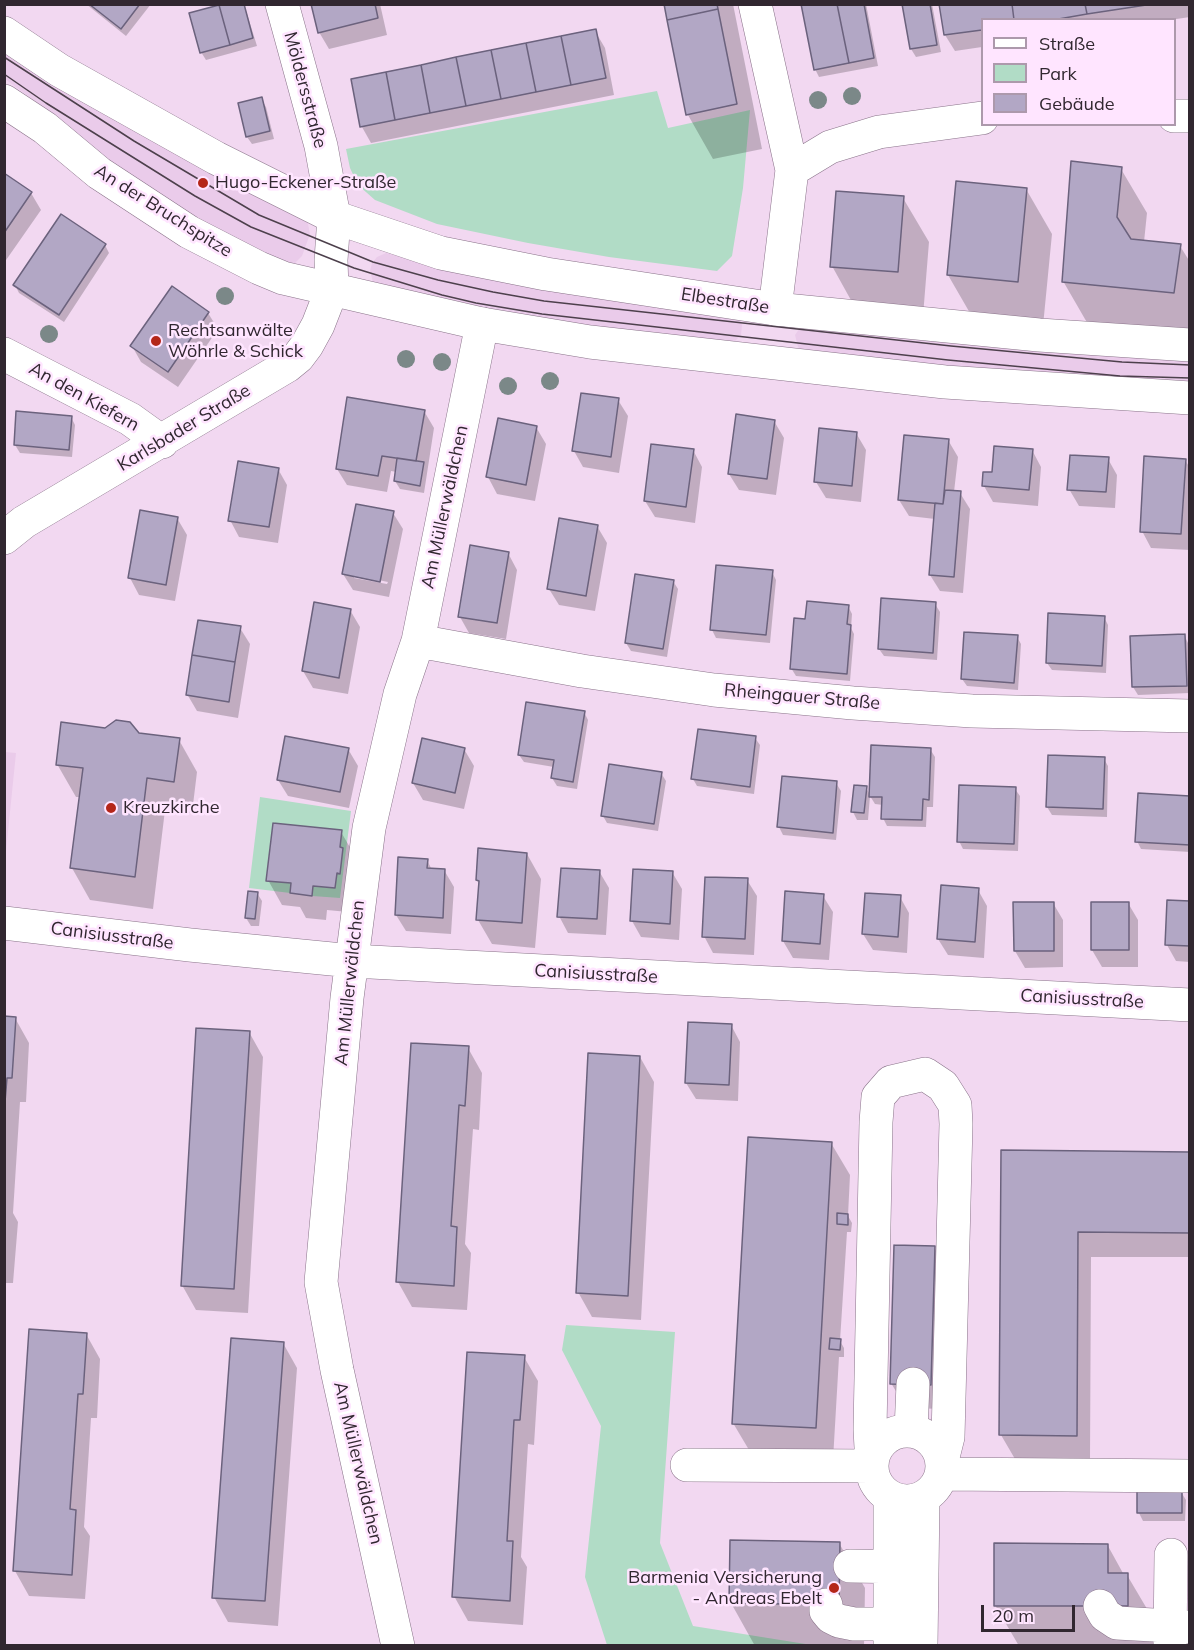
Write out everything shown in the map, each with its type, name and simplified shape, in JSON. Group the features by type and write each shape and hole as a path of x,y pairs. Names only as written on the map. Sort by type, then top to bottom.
{"street":[{"name":"Möldersstraße","path":"282,4 321,146 334,232"},
{"path":"756,4 792,170 775,309"},
{"name":"Elbestraße","path":"4,33 59,70 216,158 275,186 334,232 546,274 775,309 1039,335 1190,345"},
{"name":"An der Bruchspitze","path":"4,100 45,128 99,173 189,232 283,278 332,289"},
{"path":"792,170 830,147 879,132 981,118"},
{"path":"334,232 331,260 332,289 483,324 590,342 933,380 1190,398"},
{"name":"Karlsbader Straße","path":"4,538 24,522 287,366 307,345 318,325 332,289"},
{"name":"Am Müllerwäldchen","path":"398,1646 337,1370 321,1282 352,961 369,828 400,694 418,641 483,324"},
{"name":"An den Kiefern","path":"4,354 130,419 162,442"},
{"name":"Rheingauer Straße","path":"418,641 582,671 714,690 972,711 1190,716"},
{"name":"Canisiusstraße","path":"4,923 352,961 1190,1005"},
{"path":"921,1646 922,1568 936,1478 948,1437 955,1105 943,1086 925,1074 891,1082 878,1097 876,1122 870,1429 873,1477 879,1488 890,1497 911,1501 936,1478 1190,1476"},
{"path":"911,1431 913,1384"},
{"path":"872,1466 878,1446 886,1437 899,1432 911,1431 928,1437 935,1444 936,1478"},
{"path":"687,1465 872,1466"},
{"path":"826,1605 826,1611 839,1622 890,1635 890,1497"},
{"path":"1100,1606 1105,1615 1117,1623 1176,1633 1171,1555"},
{"path":"850,1566 922,1568"}],"shaded area":[{"path":"5,45 307,219 310,234 302,256 294,264 281,269 113,168 52,114 5,79"},
{"path":"386,253 461,272 741,320 741,335 729,344 483,312 373,282 370,271 372,263 377,257"},
{"path":"802,325 1189,354 1189,383 949,367 804,352 798,347 795,335"},
{"path":"4,752 16,753 5,861"}],"green space":[{"path":"657,91 668,128 750,110 743,188 732,256 717,271 609,257 437,224 375,200 358,185 350,168 346,149"},
{"path":"260,797 351,811 340,898 312,896 313,886 339,874 343,848 340,847 341,830 273,823 266,880 291,883 290,893 249,888"},
{"path":"566,1325 675,1332 660,1543 693,1626 812,1645 607,1645 585,1577 601,1426 562,1350"}],"building":[{"path":"89,4 140,4 121,29"},
{"path":"244,4 253,38 230,45 219,5"},
{"path":"311,4 375,4 378,18 318,33"},
{"path":"664,4 717,4 718,9 667,20"},
{"path":"801,4 837,4 849,63 814,70"},
{"path":"837,4 864,4 874,58 849,63"},
{"path":"902,4 930,4 937,45 910,49"},
{"path":"939,4 1012,4 1014,18 981,18 981,30 944,35"},
{"path":"1012,4 1085,4 1087,14 1064,18 1014,18"},
{"path":"1085,4 1153,4 1087,14"},
{"path":"219,5 230,45 200,53 189,13"},
{"path":"718,9 737,104 686,115 667,20"},
{"path":"596,29 606,78 571,85 561,36"},
{"path":"561,36 571,85 536,92 526,43"},
{"path":"526,43 536,92 501,99 491,50"},
{"path":"491,50 501,99 466,106 456,57"},
{"path":"456,57 466,106 430,113 421,65"},
{"path":"421,65 430,113 395,120 386,72"},
{"path":"386,72 395,120 360,127 351,79"},
{"path":"262,97 270,131 246,137 238,103"},
{"path":"1071,161 1122,167 1117,217 1131,239 1181,244 1174,293 1062,282"},
{"path":"4,173 32,192 4,233"},
{"path":"956,181 1027,188 1018,282 947,275"},
{"path":"836,191 904,196 898,272 830,267"},
{"path":"61,214 106,244 59,315 13,285"},
{"path":"172,286 209,312 168,372 130,346"},
{"path":"581,393 619,398 611,457 572,451"},
{"path":"347,397 425,410 416,461 382,456 378,476 336,469"},
{"path":"16,411 72,416 69,450 14,445"},
{"path":"736,414 775,420 767,479 728,474"},
{"path":"498,418 537,426 526,485 486,477"},
{"path":"819,428 857,432 852,486 814,482"},
{"path":"904,435 949,439 943,504 898,500"},
{"path":"651,444 694,449 686,507 644,501"},
{"path":"994,446 1033,449 1029,490 982,486 983,472 992,472"},
{"path":"1070,455 1109,457 1106,492 1067,490"},
{"path":"1144,456 1186,459 1181,534 1140,532"},
{"path":"397,458 424,462 420,486 394,481"},
{"path":"238,461 279,468 269,527 228,521"},
{"path":"945,490 961,491 954,577 929,575 935,503 943,504"},
{"path":"356,504 394,511 380,582 342,574"},
{"path":"140,510 178,517 166,585 128,578"},
{"path":"559,518 598,525 586,596 547,589"},
{"path":"470,545 509,552 497,623 458,617"},
{"path":"716,565 773,570 766,635 710,630"},
{"path":"635,574 674,580 663,649 625,643"},
{"path":"881,598 936,602 933,653 878,649"},
{"path":"807,601 849,605 847,624 851,625 847,674 790,669 794,618 805,619"},
{"path":"314,602 351,609 339,678 302,671"},
{"path":"1048,613 1105,616 1102,666 1046,663"},
{"path":"198,620 241,626 235,662 192,655"},
{"path":"964,632 1018,635 1014,683 961,679"},
{"path":"1185,634 1187,686 1132,687 1130,636"},
{"path":"192,655 235,662 229,702 186,695"},
{"path":"526,702 585,711 573,782 551,778 554,760 518,755"},
{"name":"Kreuzkirche","path":"116,720 130,722 139,733 180,738 174,782 147,778 135,877 70,868 83,768 56,765 61,722 105,728"},
{"path":"698,729 756,736 750,787 691,779"},
{"path":"285,736 349,748 340,792 277,780"},
{"path":"422,738 465,748 455,793 412,783"},
{"path":"871,745 931,748 929,800 923,799 922,820 881,819 882,797 869,797"},
{"path":"1048,755 1105,757 1103,809 1046,807"},
{"path":"609,764 662,772 654,824 601,816"},
{"path":"782,776 837,781 833,833 777,827"},
{"path":"854,785 867,786 864,813 851,812"},
{"path":"959,785 1016,787 1014,844 957,842"},
{"path":"1138,793 1190,796 1190,845 1135,842"},
{"path":"273,823 342,830 340,847 343,848 340,874 337,873 335,888 313,886 312,896 290,893 291,883 266,881"},
{"path":"478,848 527,853 522,923 476,920 479,881 476,880"},
{"path":"398,857 428,859 427,868 445,869 443,918 395,915"},
{"path":"561,868 600,870 597,919 557,917"},
{"path":"633,869 673,871 670,924 630,921"},
{"path":"705,877 748,878 745,939 702,937"},
{"path":"941,885 979,888 975,942 937,939"},
{"path":"248,891 258,892 255,919 245,918"},
{"path":"785,891 824,894 820,944 782,941"},
{"path":"865,893 901,895 898,937 862,934"},
{"path":"1167,900 1190,901 1190,946 1165,945"},
{"path":"1013,902 1054,902 1054,951 1014,951"},
{"path":"1091,902 1129,902 1129,950 1091,950"},
{"path":"4,1016 16,1017 12,1078 7,1078 4,1114"},
{"path":"688,1022 732,1024 729,1085 685,1083"},
{"path":"196,1028 250,1031 234,1289 181,1286"},
{"path":"411,1043 469,1046 465,1106 459,1105 451,1226 457,1227 454,1286 396,1282"},
{"path":"588,1053 640,1056 628,1296 576,1293"},
{"path":"748,1137 832,1142 816,1428 732,1424"},
{"path":"1001,1150 1190,1152 1190,1233 1078,1232 1077,1436 999,1435"},
{"path":"837,1213 848,1214 848,1225 837,1224"},
{"path":"894,1245 935,1246 931,1385 890,1384"},
{"path":"29,1329 87,1333 83,1394 78,1394 70,1509 76,1510 72,1575 13,1571"},
{"path":"231,1338 284,1342 265,1601 212,1598"},
{"path":"830,1338 841,1339 840,1350 829,1349"},
{"path":"467,1352 525,1355 520,1420 514,1420 507,1541 513,1541 510,1601 452,1597"},
{"path":"1137,1490 1182,1490 1182,1513 1137,1513"},
{"path":"730,1540 840,1542 839,1605 729,1603"},
{"path":"994,1543 1108,1544 1108,1573 1128,1573 1128,1606 994,1606"}],"tram line":[{"path":"4,57 134,141 259,215 373,262 438,280 544,301 951,346 1122,362 1190,365"},
{"path":"4,74 46,103 195,196 251,227 354,268 442,295 542,314 948,360 1120,376 1190,378"}],"place":[{"name":"Hugo-Eckener-Straße","path":"203,183"},
{"name":"Rechtsanwälte Wöhrle & Schick","path":"156,341"},
{"name":"Kreuzkirche","path":"111,808"},
{"name":"Barmenia Versicherung - Andreas Ebelt","path":"834,1588"}]}
